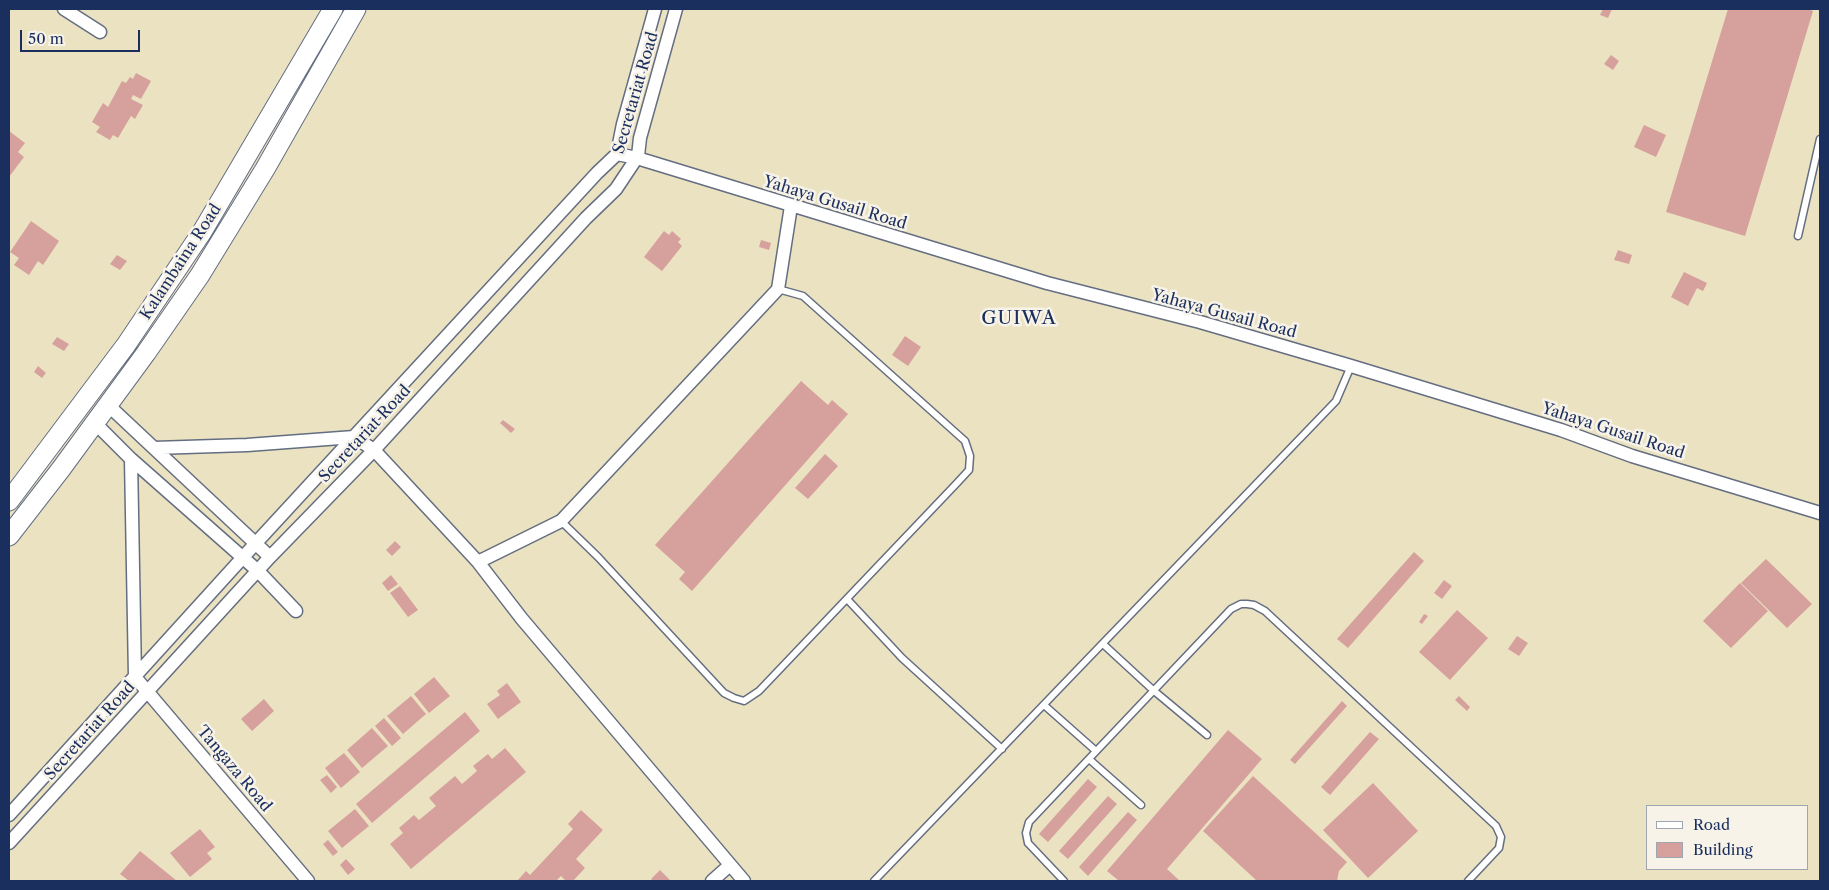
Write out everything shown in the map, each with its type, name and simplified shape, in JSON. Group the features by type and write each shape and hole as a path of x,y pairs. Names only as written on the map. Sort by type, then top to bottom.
{"main road":[{"name":"Kalambaina Road","path":"9,501 126,345 202,232 334,9"},
{"path":"9,536 95,423 200,275 265,169 356,9"}],"street":[{"path":"64,9 100,32"},
{"name":"Secretariat Road","path":"9,815 242,558 597,173 617,154 623,124 655,9"},
{"name":"Secretariat Road","path":"9,843 270,557 374,450 580,224 616,189 637,158 640,138 676,9"},
{"name":"Yahaya Gusail Road","path":"617,154 637,158 1047,284 1200,322 1350,366 1561,430 1632,456 1820,512"},
{"path":"478,562 561,521 778,289 791,206"},
{"path":"108,405 270,557"},
{"path":"95,423 131,459 258,571 296,611"},
{"path":"154,448 247,445 354,437 374,450 478,562 522,619 744,881"},
{"path":"131,459 135,677"},
{"name":"Tangaza Road","path":"135,677 308,881"},
{"path":"712,881 730,865"}],"lane":[{"path":"1798,236 1820,140"},
{"path":"561,521 724,693 744,701 759,690 957,484 969,470 970,456 964,441 803,296 778,289"},
{"path":"874,881 1336,401 1350,366"},
{"path":"847,598 902,658 1002,749"},
{"path":"1064,881 1031,848 1026,838 1027,828 1032,818 1231,609 1241,604 1254,604 1260,607 1496,826 1501,837 1498,848 1468,881"},
{"path":"1103,644 1153,690 1207,735"},
{"path":"1044,705 1096,751"},
{"path":"1089,759 1141,805"}],"building":[{"path":"1603,9 1612,9 1608,18 1600,15"},
{"path":"1728,9 1807,9 1813,11 1745,236 1666,212"},
{"path":"1611,55 1619,61 1613,70 1604,64"},
{"path":"136,73 151,81 141,99 133,95 131,99 143,105 135,119 131,116 118,138 113,135 110,140 96,132 100,127 92,122 103,103 108,107 122,81 126,83 130,77 133,79"},
{"path":"1644,125 1666,135 1656,157 1634,147"},
{"path":"9,131 25,143 18,152 24,157 9,177"},
{"path":"31,221 59,241 43,265 38,261 29,275 14,265 19,258 10,252"},
{"path":"664,231 669,235 672,231 681,239 678,242 682,246 662,271 644,257"},
{"path":"761,240 771,243 769,250 759,247"},
{"path":"1618,250 1632,255 1629,264 1614,260"},
{"path":"117,255 127,261 120,270 110,264"},
{"path":"1684,272 1707,283 1703,291 1697,288 1688,306 1671,297"},
{"path":"905,336 921,347 908,366 892,355"},
{"path":"57,337 69,344 64,351 52,344"},
{"path":"38,366 46,373 42,378 34,372"},
{"path":"801,381 828,405 832,400 848,414 692,591 679,579 685,572 655,545"},
{"path":"503,420 515,429 511,433 500,423"},
{"path":"825,454 838,466 808,499 795,488"},
{"path":"395,541 401,547 392,556 386,550"},
{"path":"1414,552 1424,561 1348,648 1337,639"},
{"path":"1766,559 1812,604 1787,628 1741,583"},
{"path":"391,575 398,584 388,591 382,583"},
{"path":"1444,580 1452,586 1442,599 1434,593"},
{"path":"1740,583 1768,611 1731,648 1703,621"},
{"path":"400,586 418,610 408,617 390,593"},
{"path":"1457,610 1488,638 1450,680 1419,652"},
{"path":"1424,614 1428,616 1422,624 1419,622"},
{"path":"1517,636 1528,643 1519,656 1508,649"},
{"path":"434,677 450,696 429,713 414,694"},
{"path":"507,683 521,702 498,719 487,704 500,695 497,691"},
{"path":"411,696 426,714 403,734 387,716"},
{"path":"1459,696 1470,707 1467,711 1455,700"},
{"path":"264,699 274,711 252,731 241,719"},
{"path":"1342,701 1347,706 1295,764 1290,760"},
{"path":"465,712 480,731 372,823 356,804"},
{"path":"384,718 401,738 392,746 375,726"},
{"path":"372,728 388,746 362,768 347,750"},
{"path":"1228,730 1262,759 1167,869 1179,880 1119,881 1107,871"},
{"path":"1370,732 1379,739 1330,795 1321,787"},
{"path":"505,748 526,772 411,869 390,844 403,833 399,828 414,815 419,820 436,806 429,798 455,776 462,784 477,771 473,766 488,754 492,759"},
{"path":"344,753 360,772 341,788 325,768"},
{"path":"327,775 337,787 331,793 320,780"},
{"path":"1253,776 1347,862 1339,871 1337,881 1257,881 1203,831"},
{"path":"1088,779 1097,787 1048,842 1039,834"},
{"path":"1373,783 1418,831 1368,878 1323,830"},
{"path":"1108,796 1117,804 1068,859 1059,851"},
{"path":"355,809 369,826 342,848 328,831"},
{"path":"581,810 603,830 576,859 585,868 573,881 566,881 561,876 556,881 517,881 526,871 530,875 573,829 568,824"},
{"path":"1128,812 1137,820 1088,876 1079,867"},
{"path":"200,829 215,847 207,853 212,859 190,877 170,853"},
{"path":"328,840 338,852 333,856 323,844"},
{"path":"140,851 177,881 129,881 120,874"},
{"path":"346,859 355,869 348,875 340,865"},
{"path":"660,870 671,881 653,881 651,879"}],"district":[{"name":"GUIWA","path":"1019,319"}]}
